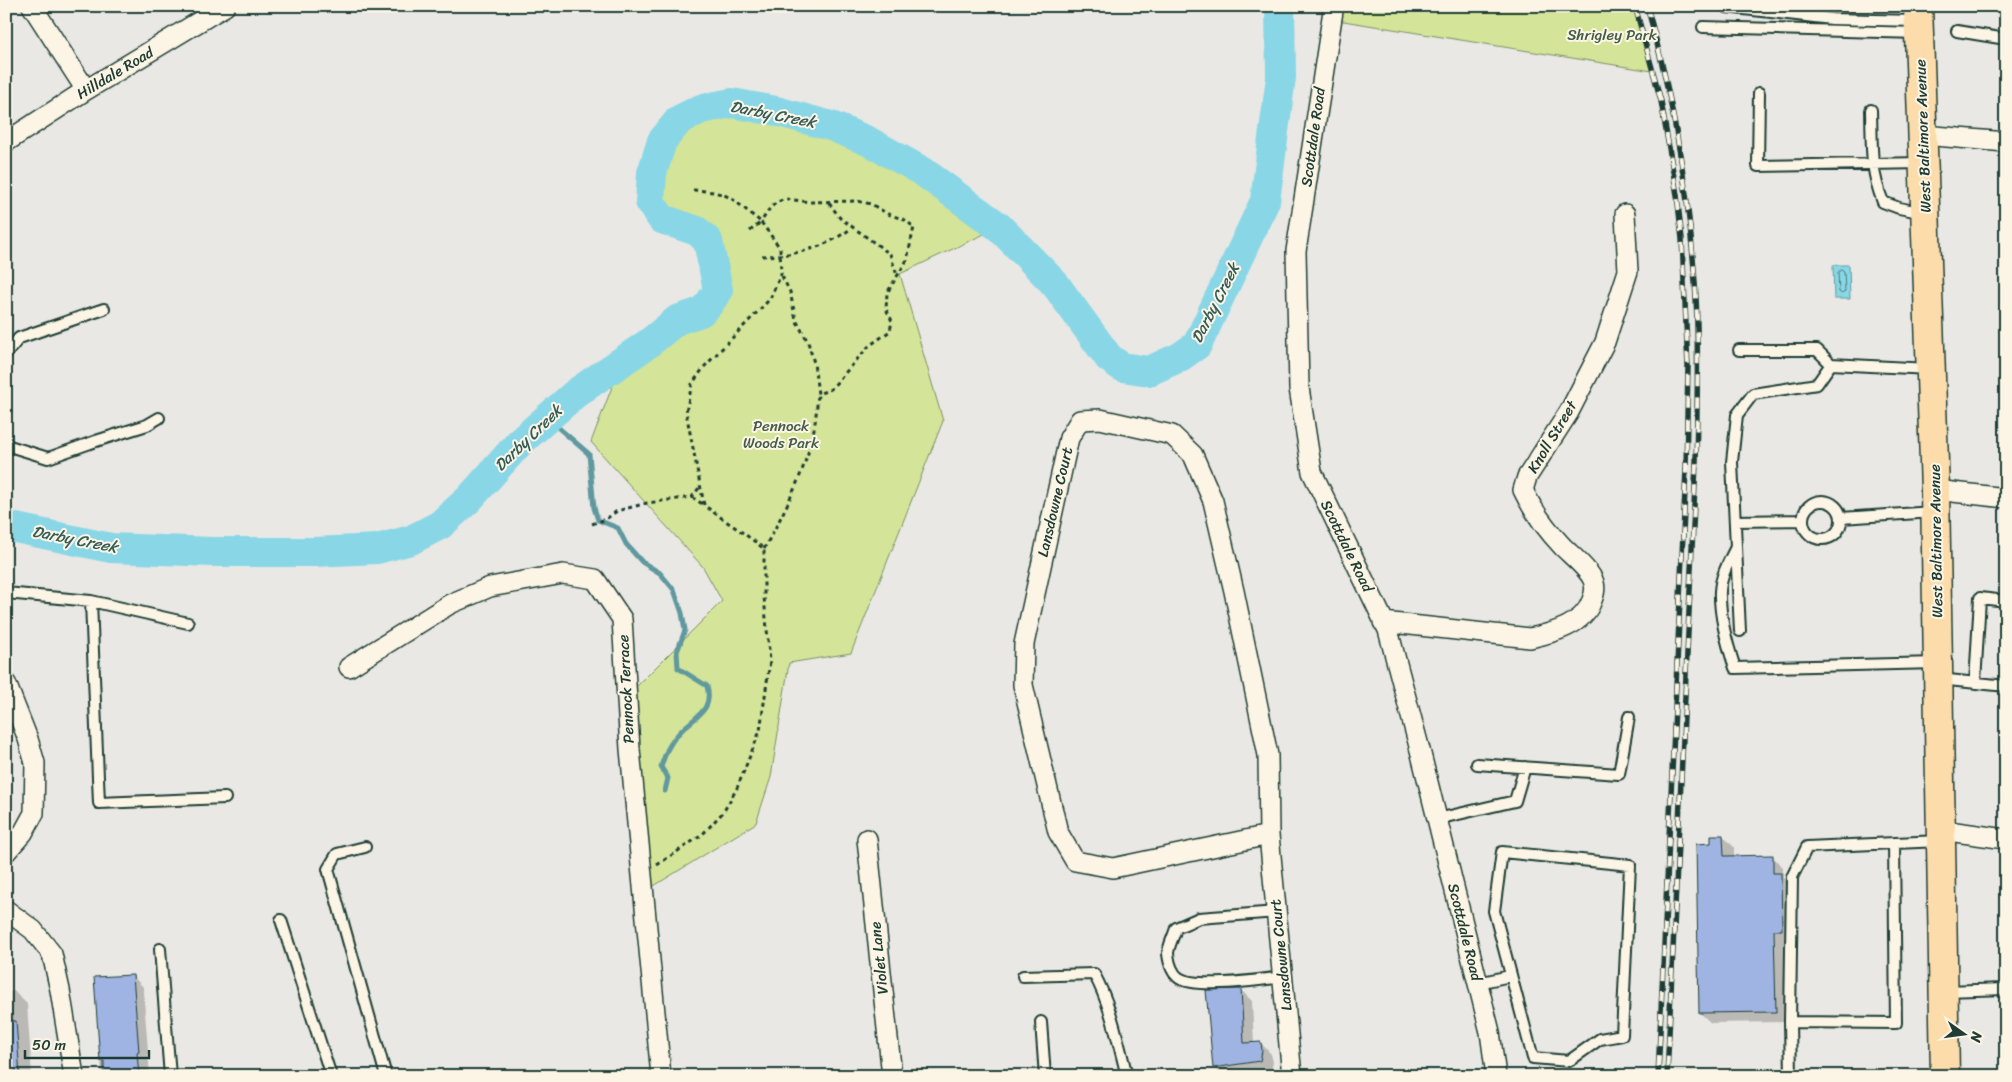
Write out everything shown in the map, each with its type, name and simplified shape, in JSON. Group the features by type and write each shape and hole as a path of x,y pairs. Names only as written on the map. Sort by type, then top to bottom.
{"main road":[{"name":"West Baltimore Avenue","path":"1919,20 1935,501 1945,1076"}],"street":[{"path":"32,6 86,90"},
{"name":"Hilldale Road","path":"6,142 86,90 225,6"},
{"name":"Scottdale Road","path":"1332,6 1333,11 1296,251 1299,388 1312,472 1388,630 1490,1032 1496,1076"},
{"path":"1923,135 2006,142"},
{"name":"Knoll Street","path":"1384,622 1530,638 1552,633 1580,619 1590,606 1595,591 1592,577 1554,538 1530,504 1523,490 1528,477 1569,412 1605,342 1628,271 1625,214"},
{"name":"Lansdowne Court","path":"1269,835 1113,868 1076,861 1058,832 1023,685 1024,644 1070,438 1080,420 1100,419 1172,435 1193,455 1213,501 1268,755 1269,835 1292,1076"},
{"path":"1935,501 2006,498"},
{"name":"Pennock Terrace","path":"349,667 450,604 490,587 563,574 595,579 622,619 630,749 661,1076"},
{"path":"6,683 28,739 35,763 34,813 23,833 6,852"},
{"path":"1941,836 2006,839"},
{"name":"Violet Lane","path":"867,840 892,1076"},
{"path":"6,910 33,930 52,954 74,1076"}],"lane":[{"path":"1726,8 1832,20 1919,20"},
{"path":"1703,27 1919,20"},
{"path":"1957,31 2006,39"},
{"path":"1759,94 1758,166 1924,163"},
{"path":"1871,110 1872,164 1875,183 1883,202 1899,208 1926,213"},
{"path":"6,354 19,338 104,309"},
{"path":"1739,350 1817,350 1831,364 1931,369"},
{"path":"1740,631 1732,462 1737,415 1753,394 1817,384 1831,364"},
{"path":"6,445 48,458 148,425 159,418"},
{"path":"6,454 27,452"},
{"path":"1819,501 1832,504 1837,508 1841,518 1840,528 1836,533 1825,539 1812,537 1807,532 1803,520 1808,508 1819,501"},
{"path":"1841,518 1935,501"},
{"path":"1735,521 1803,520"},
{"path":"1736,546 1725,568 1720,591 1723,624 1735,668 1938,671 1975,683 2006,686"},
{"path":"6,593 90,601 188,623"},
{"path":"1975,683 1980,598 2006,601"},
{"path":"90,601 99,803 225,798"},
{"path":"1477,764 1619,774 1629,717"},
{"path":"1437,819 1515,801 1525,767"},
{"path":"1791,1076 1792,877 1806,847 1894,843 1941,836"},
{"path":"1790,1022 1896,1023 1894,843"},
{"path":"365,847 336,854 328,869 386,1076"},
{"path":"1502,852 1630,865 1622,1035 1600,1038 1569,1061 1533,1058 1510,976 1494,911 1502,852"},
{"path":"1277,912 1199,918 1176,928 1168,953 1172,970 1180,978 1195,983 1239,982 1283,977"},
{"path":"281,920 331,1076"},
{"path":"160,950 170,1076"},
{"path":"1024,976 1094,974 1099,983 1117,1036 1127,1076"},
{"path":"1478,983 1510,976"},
{"path":"1944,991 2006,989"},
{"path":"1041,1022 1045,1076"}],"path":[{"path":"642,874 702,835 724,811 737,788 760,731 770,661 764,596 764,549 784,512 800,474 814,430 818,394 814,363 808,342 796,320 790,292 781,274 780,248 761,222 734,198 720,192 694,190"},
{"path":"750,231 761,222 770,208 786,199 828,202 857,201 871,204 888,214 905,220 914,227 907,260 887,294 886,309 892,321 890,331 869,346 831,389 818,394"},
{"path":"828,202 840,218 890,254 897,275"},
{"path":"762,256 780,256 823,247 853,227"},
{"path":"704,505 686,412 692,384 705,366 770,299 781,274"},
{"path":"592,524 606,520 617,511 692,497 700,487"},
{"path":"692,497 764,549"}],"green space":[{"name":"Shrigley Park","path":"1332,6 1635,6 1652,71 1331,19"},
{"name":"Pennock Woods Park","path":"732,103 808,119 855,136 919,171 999,227 900,274 943,421 851,653 789,663 771,777 756,823 644,892 627,696 722,601 703,567 591,442 622,361 649,343 677,320 701,312 718,290 708,241 697,231 662,219 650,202 653,173 661,146 676,124 687,115 701,109"}],"water":[{"path":"1833,265 1849,265 1850,299 1834,299"}],"building":[{"path":"1711,835 1723,835 1724,856 1773,855 1773,873 1781,873 1782,930 1774,930 1776,1012 1699,1013 1696,844 1711,843"},
{"path":"133,975 139,1076 104,1076 104,1061 100,1061 94,977"},
{"path":"1241,989 1244,1043 1261,1042 1260,1061 1213,1068 1206,990"},
{"path":"6,1021 16,1021 20,1076 6,1076"}],"waterway":[{"name":"Darby Creek","path":"6,526 111,548 212,552 314,552 377,549 411,540 440,525 469,499 520,442 576,393 649,343 677,320 701,312 709,304 718,290 708,241 697,231 662,219 650,202 652,173 662,141 679,120 701,109 732,103 776,111 831,126 868,141 922,171 999,227 1055,284 1109,358 1122,367 1149,371 1180,357 1197,345 1265,201 1281,77 1280,6"},
{"path":"547,418 589,454 594,508 598,520 618,528 626,544 642,562 660,573 674,590 682,613 685,630 677,652 678,668 707,686 708,702 705,708 676,737 666,753 661,767 668,778 665,791"}],"railway":[{"path":"1635,6 1661,101 1677,195 1682,239 1688,366 1686,469 1658,1076"},
{"path":"1647,6 1673,114 1685,187 1696,297 1698,381 1696,464 1667,1076"}]}
